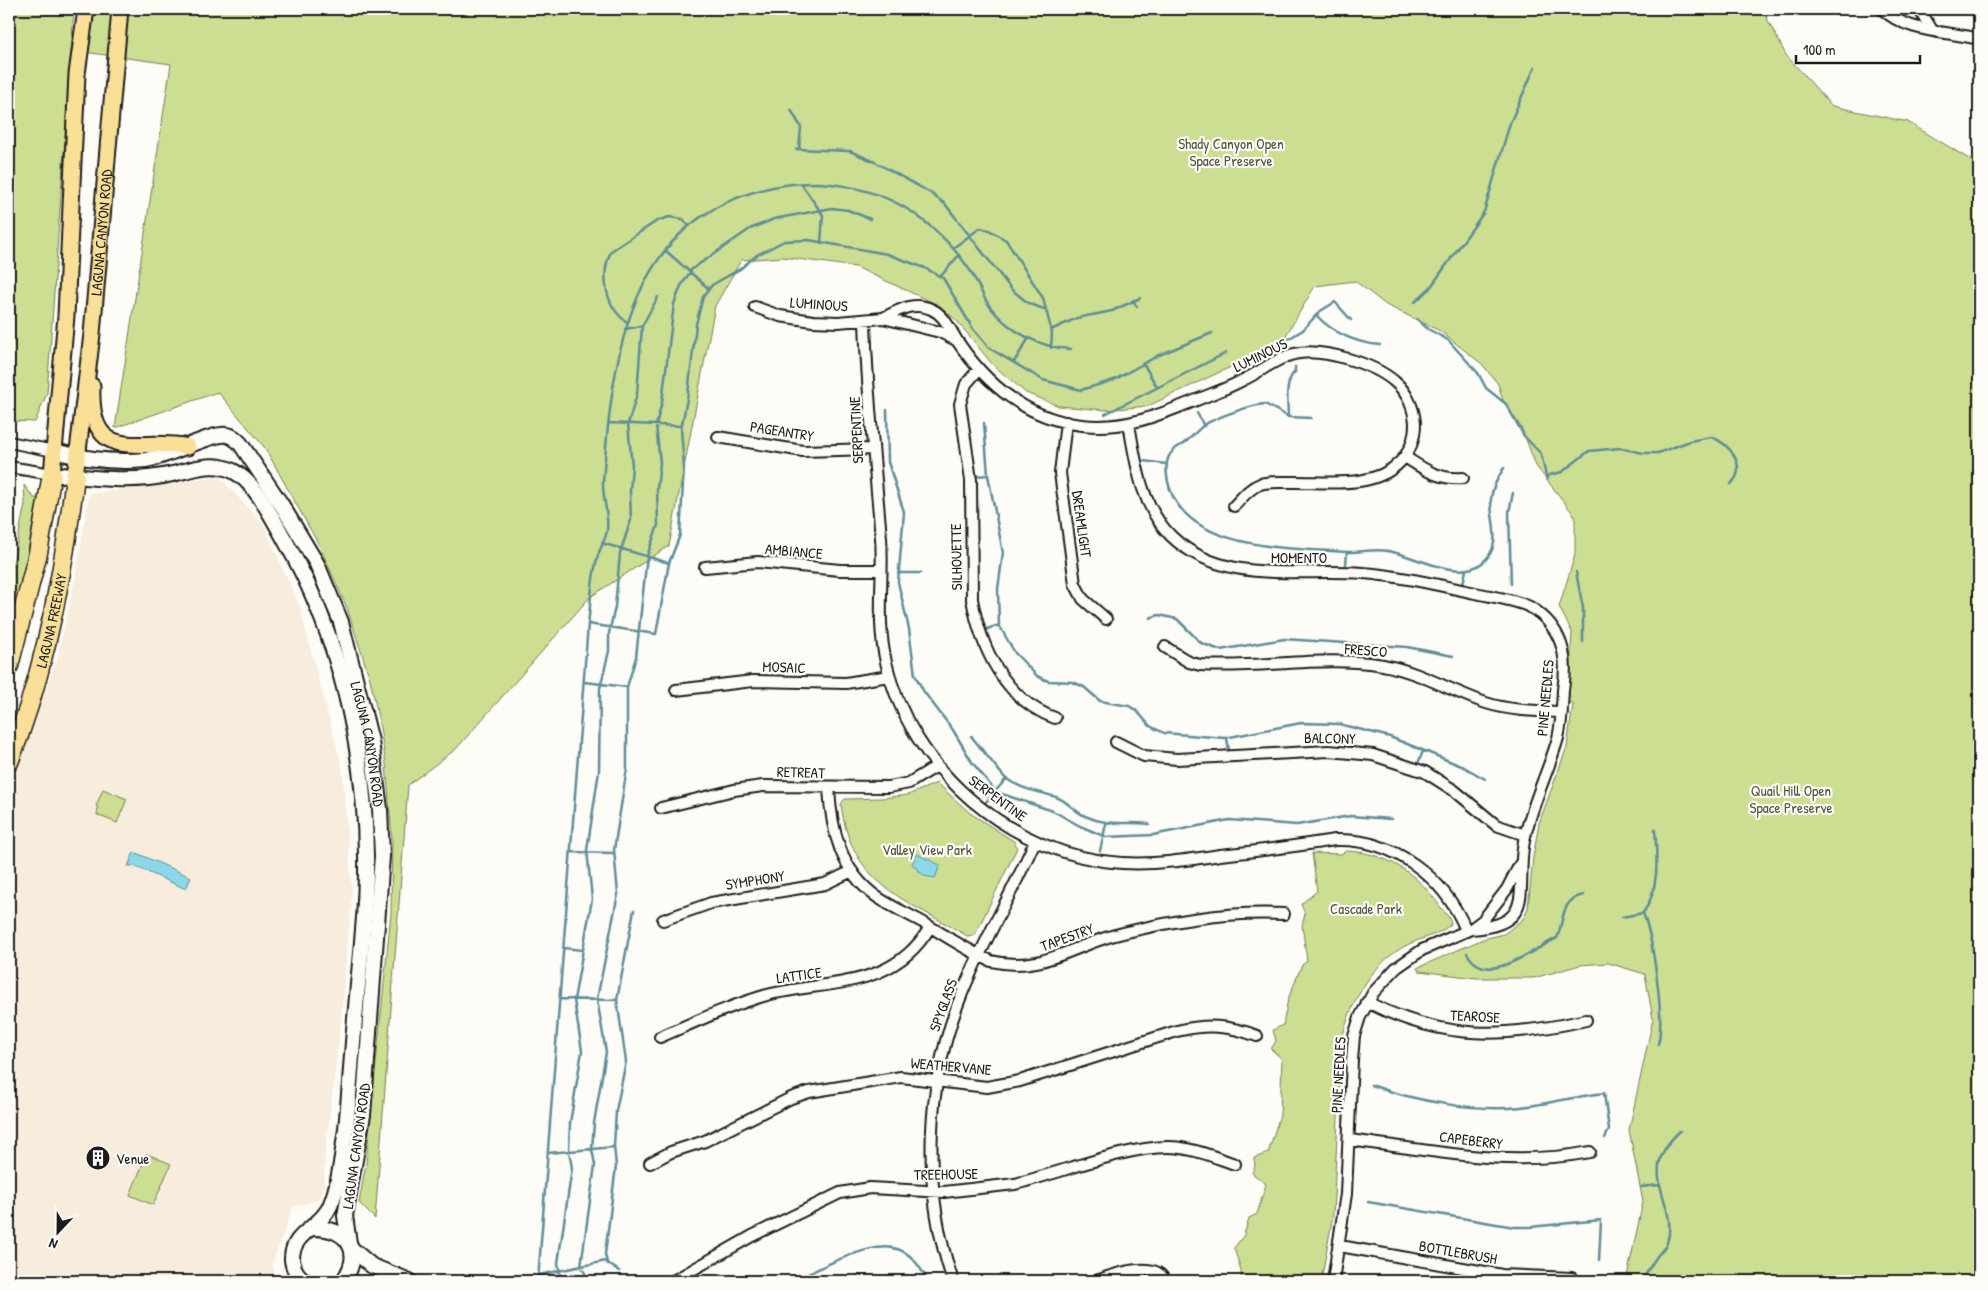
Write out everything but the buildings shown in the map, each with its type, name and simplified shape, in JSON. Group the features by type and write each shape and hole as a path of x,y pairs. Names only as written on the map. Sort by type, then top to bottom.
{"highway":[{"name":"LAGUNA FREEWAY","path":"9,666 38,553 52,474"},
{"name":"LAGUNA FREEWAY","path":"9,762 32,694 49,629 59,581 74,476"}],"main road":[{"name":"LAGUNA CANYON ROAD","path":"86,9 77,74 66,306 52,474 111,480 136,480 208,466 224,467 238,473 269,512 302,570 326,627 342,682 356,743 364,810 365,906 348,1107 341,1161 331,1205 322,1219 297,1241 292,1252 292,1263 301,1280"},
{"name":"LAGUNA CANYON ROAD","path":"74,476 92,334 120,9"},
{"path":"92,334 93,410 97,426 105,435 126,444 147,446 167,444 188,447"},
{"name":"LAGUNA CANYON ROAD","path":"54,451 76,457 131,461 163,456 220,435 234,437 282,504 316,564 338,614 357,679 371,740 380,808 382,856 363,1115 345,1216 351,1246 351,1269 343,1281"},
{"path":"365,906 378,900"},
{"path":"311,1228 332,1229 340,1233 372,1266 410,1281"}],"street":[{"path":"1882,9 1890,17 1903,23 1979,39"},
{"path":"1919,9 1932,30"},
{"name":"LUMINOUS","path":"755,307 780,316 826,322 883,318 910,306 925,306 943,318 979,369 1001,391 1016,402 1040,414 1066,422 1100,426 1129,424 1156,416 1233,385 1287,356 1319,352 1342,357 1384,374 1402,389 1409,400 1415,422 1413,438 1405,457 1389,472 1373,479 1260,484 1246,493 1234,506"},
{"name":"LUMINOUS","path":"883,318 940,332 959,342"},
{"name":"SERPENTINE","path":"865,320 872,449 881,540 880,626 890,676 908,720 937,766 959,789 986,812 1035,841 1087,857 1134,863 1167,862 1335,840 1368,842 1399,854 1419,866 1442,890 1469,930"},
{"name":"SILHOUETTE","path":"979,369 966,384 960,404 971,480 972,599 974,615 992,661 1003,679 1028,705 1055,718"},
{"name":"DREAMLIGHT","path":"1066,422 1060,472 1075,584 1083,599 1106,619"},
{"name":"MOMENTO","path":"1129,424 1143,492 1150,508 1171,536 1204,558 1237,568 1270,573 1362,573 1416,580 1518,603 1534,610 1549,623"},
{"name":"PAGEANTRY","path":"718,437 803,451 872,449"},
{"path":"9,442 54,451"},
{"path":"1405,457 1437,476 1449,479 1464,478"},
{"path":"9,467 52,474"},
{"name":"AMBIANCE","path":"705,567 758,562 840,570 880,570"},
{"name":"PINE NEEDLES","path":"1469,930 1504,924 1513,915 1520,896 1520,863 1525,835 1533,804 1558,738 1562,712 1564,656 1558,636 1549,623"},
{"name":"FRESCO","path":"1165,647 1189,662 1200,665 1342,662 1384,665 1419,675 1486,703 1503,708 1562,712"},
{"name":"MOSAIC","path":"676,690 753,681 846,683 890,676"},
{"name":"BALCONY","path":"1116,742 1144,756 1178,759 1330,751 1373,755 1403,764 1436,778 1496,825 1525,835"},
{"name":"RETREAT","path":"661,808 750,788 779,786 875,789 899,786 917,779 937,766"},
{"name":"TAPESTRY","path":"829,788 833,831 839,849 852,872 876,896 980,955 999,963 1035,964 1057,958 1113,936 1154,926 1234,914 1256,912 1284,914"},
{"name":"SPYGLASS","path":"953,1281 941,1242 933,1191 932,1120 937,1080 952,1020 980,955 1035,841"},
{"name":"PINE NEEDLES","path":"1333,1281 1340,1246 1346,1194 1354,1036 1367,1002 1381,982 1396,968 1422,950 1469,930 1483,920 1504,894 1520,863"},
{"name":"SYMPHONY","path":"662,920 719,902 825,884 852,872"},
{"name":"LATTICE","path":"660,1037 751,1000 786,992 854,982 878,973 909,954 930,927"},
{"name":"TEAROSE","path":"1367,1002 1419,1025 1462,1031 1521,1032 1586,1020"},
{"name":"WEATHERVANE","path":"650,1163 671,1152 705,1141 791,1098 809,1092 893,1078 912,1077 968,1086 988,1087 1010,1083 1177,1031 1198,1027 1222,1026 1257,1036"},
{"name":"CAPEBERRY","path":"1349,1140 1499,1160 1549,1158 1590,1152"},
{"name":"TREEHOUSE","path":"673,1281 752,1236 840,1193 870,1188 933,1191 978,1189 1016,1184 1142,1149 1181,1148 1235,1164"},
{"name":"BOTTLEBRUSH","path":"1340,1246 1502,1275 1572,1278"},
{"path":"1096,1281 1122,1272 1146,1270 1157,1272 1166,1281"}],"shaded area":[{"path":"219,476 264,526 299,605 342,767 352,892 341,1021 325,1153 324,1189 317,1200 293,1207 272,1264 277,1281 9,1281 9,785 57,660 76,575 89,494"}],"green space":[{"path":"9,9 74,9 47,393 35,422 9,421"},
{"path":"96,9 1762,9 1786,55 1832,106 1908,122 1979,165 1979,1281 1626,1281 1643,1202 1629,1130 1653,1019 1645,974 1608,963 1580,965 1534,978 1476,978 1419,971 1417,968 1483,939 1504,934 1523,919 1528,908 1533,857 1539,823 1567,747 1573,704 1568,703 1572,632 1559,607 1575,555 1575,516 1536,466 1522,429 1503,400 1498,384 1482,364 1440,331 1386,305 1355,281 1315,286 1285,337 1239,363 1148,406 1105,410 1059,406 1026,393 993,365 957,321 940,306 856,267 783,257 741,260 715,306 669,546 590,597 456,749 408,785 375,1219 359,1203 366,1163 391,913 392,839 386,764 370,679 347,608 319,545 265,448 218,392 115,428 171,64 84,52"},
{"path":"24,485 34,498 38,498 21,587 9,630 9,583 25,504"},
{"name":"Valley View Park","path":"937,783 970,813 1015,842 1017,848 975,935 969,937 903,900 869,872 856,854 847,832 841,804 845,799 908,795"},
{"path":"103,789 127,799 117,823 97,815 98,807 96,806"},
{"name":"Cascade Park","path":"1346,851 1374,855 1399,866 1421,883 1448,916 1451,924 1437,933 1409,944 1384,961 1365,984 1351,1011 1342,1039 1333,1215 1321,1281 1241,1281 1241,1270 1234,1248 1244,1235 1249,1218 1257,1214 1266,1184 1252,1173 1255,1166 1254,1158 1268,1153 1280,1115 1282,1059 1271,1049 1276,1041 1273,1030 1283,1025 1288,999 1302,965 1307,961 1302,925 1305,914 1301,904 1317,891 1312,853 1341,854"},
{"path":"147,1154 171,1164 153,1205 130,1195"}],"water":[{"path":"134,852 191,877 186,889 134,866 128,866"},
{"path":"917,854 940,865 935,878 924,876 912,864"}],"waterway":[{"path":"1415,302 1430,288 1484,212 1510,123 1535,67"},
{"path":"791,110 801,127 799,149"},
{"path":"796,149 850,151 875,162 929,192 945,204 1012,290 1028,303 1046,310"},
{"path":"538,1281 588,624 595,567 607,530 603,488 607,434 613,386 623,340 638,297 659,259 688,226 728,202 778,186 816,183 855,188 874,193 909,210 936,231 962,260 974,276 991,308 1007,324 1038,342 1049,346 1071,349"},
{"path":"802,185 823,215 821,243"},
{"path":"589,1281 581,1266 595,1165 592,1149 594,1123 606,1052 597,999 618,894 614,850 627,768 627,687 636,657 647,556 658,525 657,489 660,463 656,425 662,402 674,304 681,286 692,269 750,229 774,219 832,208 848,210 870,219"},
{"path":"627,322 620,316 609,299 605,280 611,251 657,221 669,217 683,219 689,226"},
{"path":"953,248 980,228 989,230 1006,240 1043,298 1052,333 1051,348"},
{"path":"588,624 656,634 669,563 680,535 684,467 681,429 688,394 696,324 703,297 712,285 740,269 757,255 784,241 809,240 887,254 925,268 943,278 973,329 989,348 1043,380 1081,390 1114,380 1159,355 1212,333"},
{"path":"665,250 708,288"},
{"path":"941,276 959,255"},
{"path":"561,1281 558,1263 572,1168 569,1151 570,1123 582,1051 574,1000 592,899 587,850 599,771 600,688 609,651 609,633 615,607 620,553 631,520 630,490 632,466 628,424 637,394 642,326 658,297"},
{"path":"1051,330 1077,318 1112,311 1140,298"},
{"path":"1133,300 1137,307"},
{"path":"1263,357 1267,352 1303,330 1319,312 1335,302 1351,320"},
{"path":"1317,316 1330,327 1346,336 1362,342 1380,345"},
{"path":"1417,319 1428,329 1448,340 1478,373 1486,388 1506,404 1524,436 1541,454 1547,480 1549,475 1562,472 1589,451 1620,448 1643,453 1658,453 1690,441 1711,437 1725,444 1737,463 1738,470 1731,484"},
{"path":"625,329 642,326"},
{"path":"1014,362 1029,338"},
{"path":"1105,414 1226,353"},
{"path":"1143,363 1157,387"},
{"path":"1288,417 1288,387 1289,381 1295,372 1295,367"},
{"path":"1311,418 1289,417 1265,404 1234,412 1204,425 1173,451 1168,458 1167,476 1175,501 1191,519 1213,532 1239,541 1296,549 1351,552 1383,550 1436,566 1461,570 1472,568 1482,563 1493,549 1494,533 1491,499 1496,483 1504,468"},
{"path":"887,410 888,462 904,512 898,582 909,629 915,675 924,692 953,730 972,762 996,792 1053,811 1080,826 1106,837 1153,835 1229,820 1297,825 1350,816 1391,819"},
{"path":"1197,413 1204,426"},
{"path":"609,423 681,426"},
{"path":"984,423 988,475 1003,553 998,589 999,625 1015,653 1037,676 1048,681 1073,682 1084,687 1100,701 1129,706 1136,710 1150,726 1164,733 1225,738 1301,723 1339,724 1390,737 1464,767 1485,779"},
{"path":"1144,461 1166,464"},
{"path":"977,476 988,475"},
{"path":"1511,584 1509,512 1513,493"},
{"path":"602,543 669,563"},
{"path":"1346,564 1347,553"},
{"path":"1463,584 1466,570"},
{"path":"1576,572 1583,608 1583,642"},
{"path":"898,573 921,573"},
{"path":"1150,618 1159,615 1177,619 1201,643 1220,650 1284,639 1407,647 1453,656"},
{"path":"987,629 999,625"},
{"path":"1368,646 1368,655"},
{"path":"584,682 627,687"},
{"path":"971,736 1005,778 1018,785 1060,798 1081,814 1094,819 1109,823 1149,824"},
{"path":"1227,738 1229,751"},
{"path":"1419,761 1423,751"},
{"path":"986,802 1006,779"},
{"path":"1100,851 1106,824"},
{"path":"1622,917 1643,913 1652,894 1656,872 1655,829"},
{"path":"570,852 614,853"},
{"path":"1467,953 1475,963 1486,967 1497,967 1523,957 1557,938 1567,906 1576,897 1584,895"},
{"path":"619,1271 607,1263 605,1254 616,1166 614,1146 616,1111 626,1061 617,1000 634,910"},
{"path":"1643,913 1651,940 1657,979 1660,1017 1658,1044"},
{"path":"564,948 582,950"},
{"path":"559,999 617,1000"},
{"path":"1371,1085 1425,1100 1484,1108 1521,1107 1604,1093 1609,1130 1605,1138"},
{"path":"1642,1281 1667,1243 1668,1215 1661,1188 1660,1161 1666,1146 1680,1131"},
{"path":"548,1153 614,1147"},
{"path":"1641,1187 1659,1185"},
{"path":"1368,1202 1514,1227 1601,1220 1599,1260"},
{"path":"795,1281 842,1258 882,1247 905,1252 918,1265 928,1281"},
{"path":"539,1275 606,1261"}],"place":[{"name":"Venue","path":"98,1158"}],"park label":[{"name":"Shady Canyon Open Space Preserve","path":"1231,152"},
{"name":"Quail Hill Open Space Preserve","path":"1791,798"}]}
